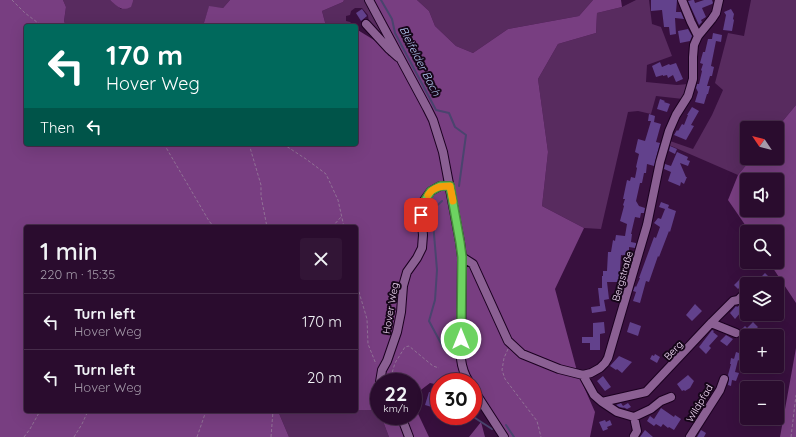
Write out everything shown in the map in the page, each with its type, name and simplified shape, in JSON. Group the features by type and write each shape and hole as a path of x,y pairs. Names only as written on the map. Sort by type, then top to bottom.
{"street":[{"path":"369,0 433,120 443,152 462,257 461,359 464,373"},
{"path":"682,0 698,36"},
{"name":"Bergstraße","path":"583,375 600,368 608,358 647,225 660,162 669,131 676,115 688,96 693,79 694,45 698,36 716,13 719,0"},
{"path":"366,24 389,49 402,60"},
{"name":"Hover Weg","path":"382,373 397,332 401,312 403,286 407,272 422,248 423,235 421,215 424,202 431,191 440,186 450,186"},
{"path":"462,257 473,264 508,341 522,354 538,361 583,375 594,395 602,402 617,412 634,417 650,409 661,401 671,397"},
{"name":"Berg","path":"602,402 646,392 733,301 740,298"},
{"path":"711,323 736,333"},
{"name":"Wildpfad","path":"690,437 720,390 724,379"},
{"path":"482,403 504,437"},
{"path":"634,417 637,430 634,436"},
{"path":"404,425 409,437"}],"path":[{"path":"12,0 25,13 39,24"},
{"path":"165,146 212,225"},
{"path":"251,146 261,185 261,196 267,225"},
{"path":"286,146 326,174 338,200 344,225"},
{"path":"334,225 342,215"},
{"path":"358,289 367,319 368,344 377,367"},
{"path":"512,344 507,350 502,370 505,379 537,421 541,437"},
{"path":"392,373 395,363 405,347 409,346 433,366 439,368"},
{"path":"791,437 796,394"},
{"path":"24,437 39,413"},
{"path":"74,437 87,413"},
{"path":"197,437 205,413"},
{"path":"271,437 273,413"}],"shaded area":[{"path":"0,0 63,0 66,7 64,21 65,24 24,24 24,146 358,146 358,30 379,43 389,56 395,55 365,0 417,0 429,11 435,26 456,46 473,53 508,29 579,16 593,0 621,0 622,7 597,13 596,33 558,44 538,79 548,152 542,206 584,228 555,289 577,371 595,412 590,437 506,437 482,404 482,373 430,373 430,383 422,389 422,373 370,373 370,410 358,410 358,225 24,225 24,413 279,413 289,437 0,437"},
{"path":"63,0 110,0 121,9 133,0 230,0 223,8 209,7 204,24 65,24 64,21 66,7"},
{"path":"110,0 133,1 131,7 122,9"},
{"path":"230,0 344,0 343,2 322,11 325,24 204,24 209,6 223,8"},
{"path":"344,0 365,0 392,49 369,23 368,15 362,8 355,8 351,11 350,15 346,16 346,21 352,24 325,24 322,11 343,2"},
{"path":"417,0 593,0 579,16 508,29 473,53 456,46 435,26 429,11"},
{"path":"636,0 649,0 652,24 661,27 672,56 647,65 646,82 677,85 688,84 683,99 656,96 651,114 638,111 628,112 601,229 584,228 542,206 548,152 538,79 558,44 596,33 597,13 622,7"},
{"path":"751,0 796,0 796,105 783,121 740,121 740,165 746,165 738,175 669,145 670,141 693,149 712,115 723,90 715,83 728,33 744,36"},
{"path":"796,105 796,303 784,285 784,277 779,277 774,269 784,269 784,225 745,225 728,200 738,175 746,165 784,165 784,121 783,121"},
{"path":"796,348 796,437 780,437 782,425 784,425 784,415"},
{"path":"358,410 370,410 370,425 384,425 389,437 289,437 279,413 358,413"},
{"path":"422,422 429,437 389,437 384,425 422,425"},
{"path":"479,425 482,425 485,437 469,437"}],"building":[{"path":"651,0 677,0 676,12 681,12 684,19 675,18 676,34 670,35 669,27 664,27 662,10 651,11"},
{"path":"694,0 695,3 704,0 712,0 713,3 702,8 706,17 701,20 702,22 699,25 688,1"},
{"path":"362,9 367,16 361,21 356,13"},
{"path":"731,9 734,14 732,31 723,30 726,15 724,12"},
{"path":"688,29 692,36 690,41 680,43 678,31"},
{"path":"713,33 722,35 721,42 716,41 711,66 714,67 712,76 710,76 707,86 710,86 704,104 695,102 698,92 696,88 697,84 699,84 702,71 703,64 700,63 703,52 705,52 708,39 712,39"},
{"path":"660,62 662,67 676,63 683,79 676,82 673,75 668,78 667,75 656,77 652,66"},
{"path":"660,99 670,104 667,112 657,109"},
{"path":"692,107 699,111 691,125 694,126 686,140 674,135 682,124 684,125 687,115"},
{"path":"649,114 655,116 654,122 661,124 656,142 660,143 654,166 647,164 646,173 644,173 642,183 640,183 636,201 639,206 645,208 644,213 641,213 640,218 635,217 631,234 631,242 636,243 636,245 635,248 629,247 629,256 621,255 620,270 622,270 622,282 607,282 609,299 604,300 606,311 592,313 591,307 600,306 598,288 602,288 603,271 607,271 608,252 611,252 613,240 615,241 616,235 625,236 627,224 620,221 625,199 623,199 627,180 630,181 631,177 635,178 639,154 635,152 638,139 645,141 651,121 648,121"},
{"path":"670,146 677,149 675,154 669,151"},
{"path":"677,152 688,157 687,160 690,161 688,166 680,163 687,177 684,184 681,182 680,186 668,181 671,172 664,169 665,164 671,166"},
{"path":"661,202 669,205 668,208 676,211 670,232 669,231 659,257 658,256 649,282 646,281 640,303 633,301 636,292 633,291 640,278 654,237 656,238 660,227 654,223 658,218 661,219 665,209 659,207"},
{"path":"765,273 769,277 761,277"},
{"path":"740,279 740,287 738,289 734,285"},
{"path":"695,304 702,311 692,321 686,315"},
{"path":"740,305 740,313 735,319 730,313 736,306 737,307"},
{"path":"604,322 605,333 600,334 600,350 590,350 590,343 582,343 582,337 593,337 593,323"},
{"path":"630,322 641,326 638,336 627,332"},
{"path":"753,322 758,327 756,329 742,329 745,326 747,328"},
{"path":"712,330 718,336 709,346 711,348 706,354 699,347"},
{"path":"726,335 733,339 727,346 720,341"},
{"path":"736,352 740,353 740,361 734,359"},
{"path":"655,354 660,357 657,363 650,359 652,355 654,356"},
{"path":"619,356 632,362 622,373 610,366"},
{"path":"731,358 738,360 735,372 739,373 736,381 732,380 731,386 728,385 728,375"},
{"path":"688,375 694,381 690,388 682,391 677,384"},
{"path":"603,376 611,387 605,391 597,381"},
{"path":"429,392 430,392 430,406 425,405"},
{"path":"621,403 623,406 628,403 631,407 627,409 616,405"},
{"path":"661,408 674,417 675,415 681,419 674,430 663,424 661,427 656,424 654,426 647,421 650,416 654,419"},
{"path":"605,420 606,422 610,420 612,425 603,431 599,422"},
{"path":"645,430 653,437 640,437"},
{"path":"701,430 706,433 704,437 697,437"}],"waterway":[{"name":"Bleifelder Bach","path":"381,0 392,19 395,33 436,110 449,113 455,127 466,135 459,186"},
{"name":"Bleifelder Bach","path":"442,201 432,210 437,270 435,300 429,321 444,349 451,353"},
{"name":"Bleifelder Bach","path":"482,422 492,429"},
{"name":"Bleifelder Bach","path":"506,425 514,437"}],"slow traffic":[{"path":"428,195 431,191 440,186 450,186 453,201"}],"route":[{"path":"421,215 424,202 431,191 440,186 450,186 462,257 461,339"}]}
